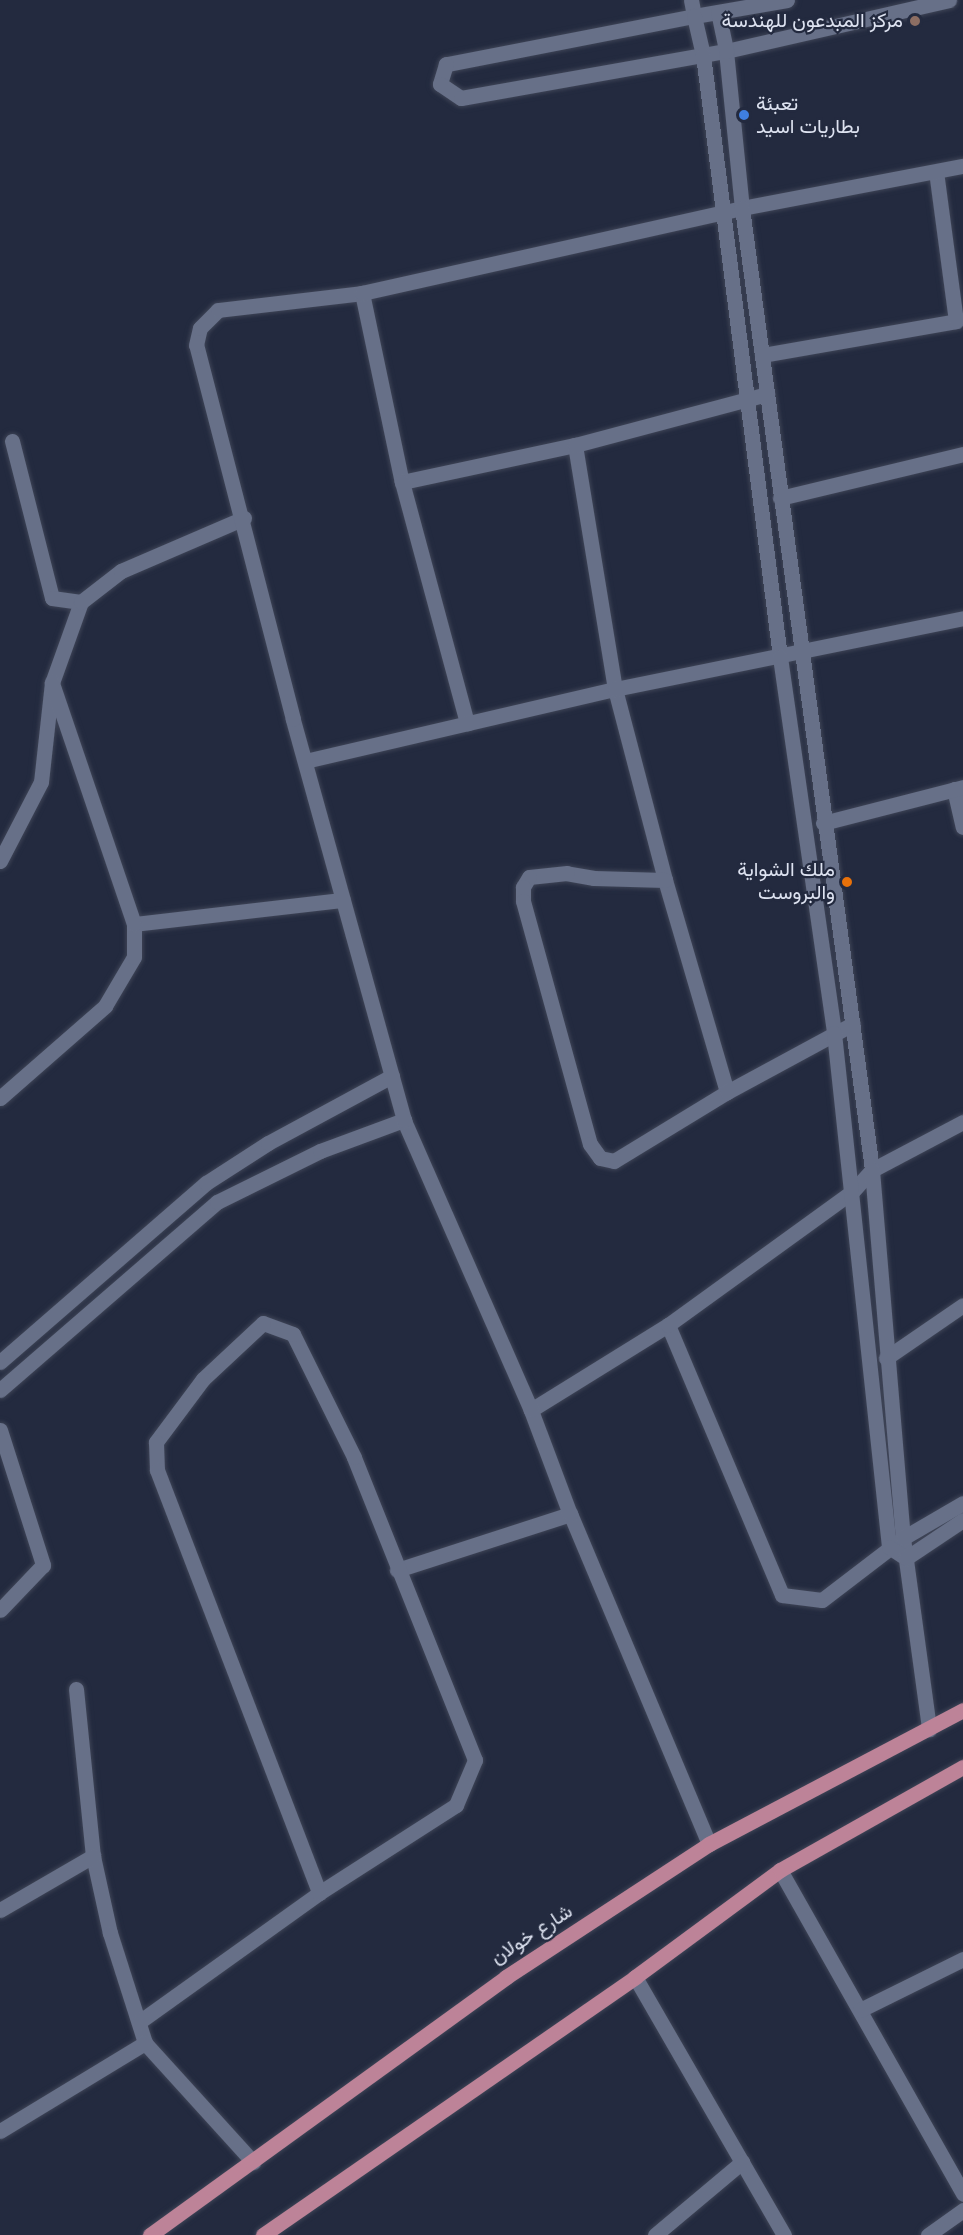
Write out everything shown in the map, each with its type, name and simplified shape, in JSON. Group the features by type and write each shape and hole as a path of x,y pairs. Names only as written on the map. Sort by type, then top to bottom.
{"main road":[{"name":"شارع خولان","path":"150,2235 506,1977 709,1844 963,1710"},
{"path":"263,2235 635,1977 780,1870 963,1767"}],"street":[{"path":"691,0 703,55 749,398 780,657 834,1033 889,1547"},
{"path":"787,0 446,64 440,84 461,98 726,51 949,0"},
{"path":"718,12 726,51 742,208 823,823 872,1170 886,1358 903,1538 929,1729"},
{"path":"709,1844 570,1514 531,1410 404,1120 305,761 244,518 196,345 200,328 218,310 362,293 742,208 963,166"},
{"path":"762,355 960,320 936,172"},
{"path":"362,293 402,482 467,723"},
{"path":"402,482 575,445 767,394"},
{"path":"12,441 52,598 81,602"},
{"path":"575,445 615,689 665,880 727,1092"},
{"path":"780,498 963,454"},
{"path":"0,861 41,782 52,682 81,602 121,571 244,518"},
{"path":"305,761 615,689 963,618"},
{"path":"0,1098 105,1006 134,957 134,924 52,682"},
{"path":"823,823 958,788 963,827"},
{"path":"665,880 594,878 567,873 529,877 523,887 523,901 590,1144 600,1158 614,1161 727,1092 853,1024"},
{"path":"134,924 343,900"},
{"path":"0,1362 206,1183 268,1143 392,1076"},
{"path":"0,1390 217,1202 320,1151 404,1120"},
{"path":"531,1410 668,1325 852,1192 872,1170 963,1122"},
{"path":"886,1358 963,1305"},
{"path":"139,2022 319,1893 456,1805 475,1760 354,1457 292,1334 263,1323 203,1379 156,1442 157,1470 319,1893"},
{"path":"668,1325 782,1595 822,1600 889,1547 963,1503"},
{"path":"0,1430 43,1565 0,1610"},
{"path":"398,1570 570,1514"},
{"path":"906,1558 963,1520"},
{"path":"889,1547 906,1558"},
{"path":"76,1689 93,1856 110,1933 145,2043 253,2162"},
{"path":"0,1910 93,1856"},
{"path":"780,1870 963,2194"},
{"path":"861,2010 963,1959"},
{"path":"635,1977 784,2235"},
{"path":"0,2131 145,2043"},
{"path":"655,2235 742,2162"},
{"path":"928,2235 963,2210"}],"place":[{"name":"مركز المبدعون للهندسة","path":"915,21"},
{"name":"تعبئة بطاريات اسيد","path":"744,115"},
{"name":"ملك الشواية والبروست","path":"847,882"}]}
